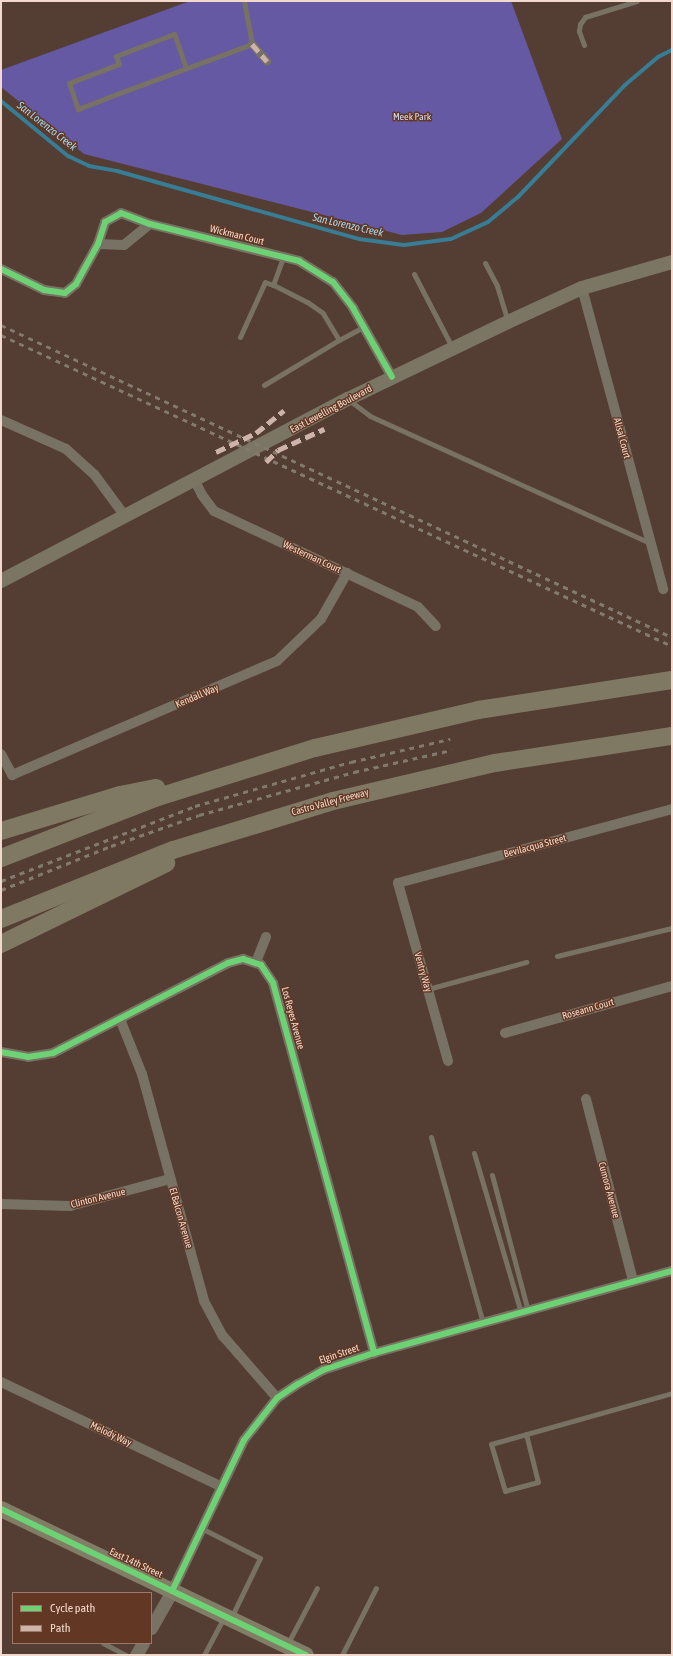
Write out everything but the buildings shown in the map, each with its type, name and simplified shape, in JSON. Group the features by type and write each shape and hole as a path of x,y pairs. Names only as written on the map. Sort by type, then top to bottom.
{"highway":[{"path":"1,858 109,815 208,780 323,746 424,721 532,700 668,680"},
{"name":"Castro Valley Freeway","path":"1,919 122,869 226,832 326,803 447,773 556,753 672,736"},
{"path":"1,832 120,795 208,780"},
{"path":"1,944 226,832"}],"main road":[{"name":"East Lewelling Boulevard","path":"1,581 195,481 348,399 453,348 582,288 672,262"},
{"name":"East 14th Street","path":"1,1509 306,1655"}],"street":[{"path":"252,44 267,62"},
{"name":"Wickman Court","path":"1,269 44,290 65,292 76,284 98,244 105,222 121,213 150,224 299,261 333,282 364,327 392,377"},
{"path":"98,244 124,245 150,224"},
{"name":"Alisal Court","path":"582,288 663,589"},
{"path":"1,420 66,450 94,474 125,516"},
{"name":"Westerman Court","path":"195,481 202,495 214,511 418,608 436,626"},
{"name":"Kendall Way","path":"1,754 12,775 277,661 321,619 347,573"},
{"name":"Bevilacqua Street","path":"398,883 672,809"},
{"name":"Ventry Way","path":"398,883 448,1061"},
{"path":"1,1052 28,1057 52,1053 228,963 243,959 256,962 266,937"},
{"name":"Los Reyes Avenue","path":"256,962 266,971 273,983 374,1353"},
{"name":"Roseann Court","path":"505,1033 672,986"},
{"name":"El Balcon Avenue","path":"120,1019 142,1074 204,1301 223,1336 277,1398"},
{"name":"Cumora Avenue","path":"586,1099 633,1281"},
{"name":"Clinton Avenue","path":"1,1204 70,1206 170,1180"},
{"name":"Elgin Street","path":"172,1591 220,1486 244,1440 277,1398 323,1370 374,1353 672,1271"},
{"name":"Melody Way","path":"1,1382 220,1486"},
{"path":"152,1626 172,1591"},
{"path":"136,1655 142,1644"}],"lane":[{"path":"186,68 174,34 116,56 119,64 69,83 78,109 252,44 244,1"},
{"path":"584,45 579,31 580,24 585,17 637,1"},
{"path":"272,285 283,257"},
{"path":"485,263 497,286 508,322"},
{"path":"414,274 453,348"},
{"path":"240,337 265,282 307,302 323,313 339,340"},
{"path":"264,385 339,340 364,327"},
{"path":"348,399 370,416 650,543"},
{"path":"557,956 672,928"},
{"path":"428,989 526,962"},
{"path":"431,1137 483,1323"},
{"path":"474,1153 525,1312"},
{"path":"492,1175 525,1312"},
{"path":"526,1434 538,1482 505,1491 491,1444 526,1434 672,1393"},
{"path":"201,1528 260,1558 227,1618 204,1655"},
{"path":"287,1646 317,1588"},
{"path":"342,1655 376,1588"},
{"path":"104,1644 126,1655"}],"green space":[{"name":"Meek Park","path":"190,1 511,1 562,139 481,213 442,232 402,235 84,154 1,87 1,70"}],"waterway":[{"name":"San Lorenzo Creek","path":"1,101 68,156 89,166 117,171 359,239 404,245 451,239 488,222 518,197 625,85 658,57 672,50"}],"railway":[{"path":"1,325 672,637"},
{"path":"1,335 672,646"},
{"path":"1,881 195,806 351,762 450,739"},
{"path":"1,890 111,846 199,815 354,772 452,750"}],"marked path":[{"path":"252,44 267,61"},
{"path":"216,452 256,433 284,410"},
{"path":"266,462 278,450 324,429"}],"cycle path":[{"path":"1,269 44,290 65,293 76,284 98,244 105,222 121,213 150,224 299,261 333,282 353,308 392,377"},
{"path":"1,1052 28,1057 53,1053 228,963 243,959 261,965 273,983 374,1353"},
{"path":"172,1591 244,1440 277,1398 298,1384 323,1370 374,1353 672,1271"},
{"path":"1,1509 306,1655"}]}
